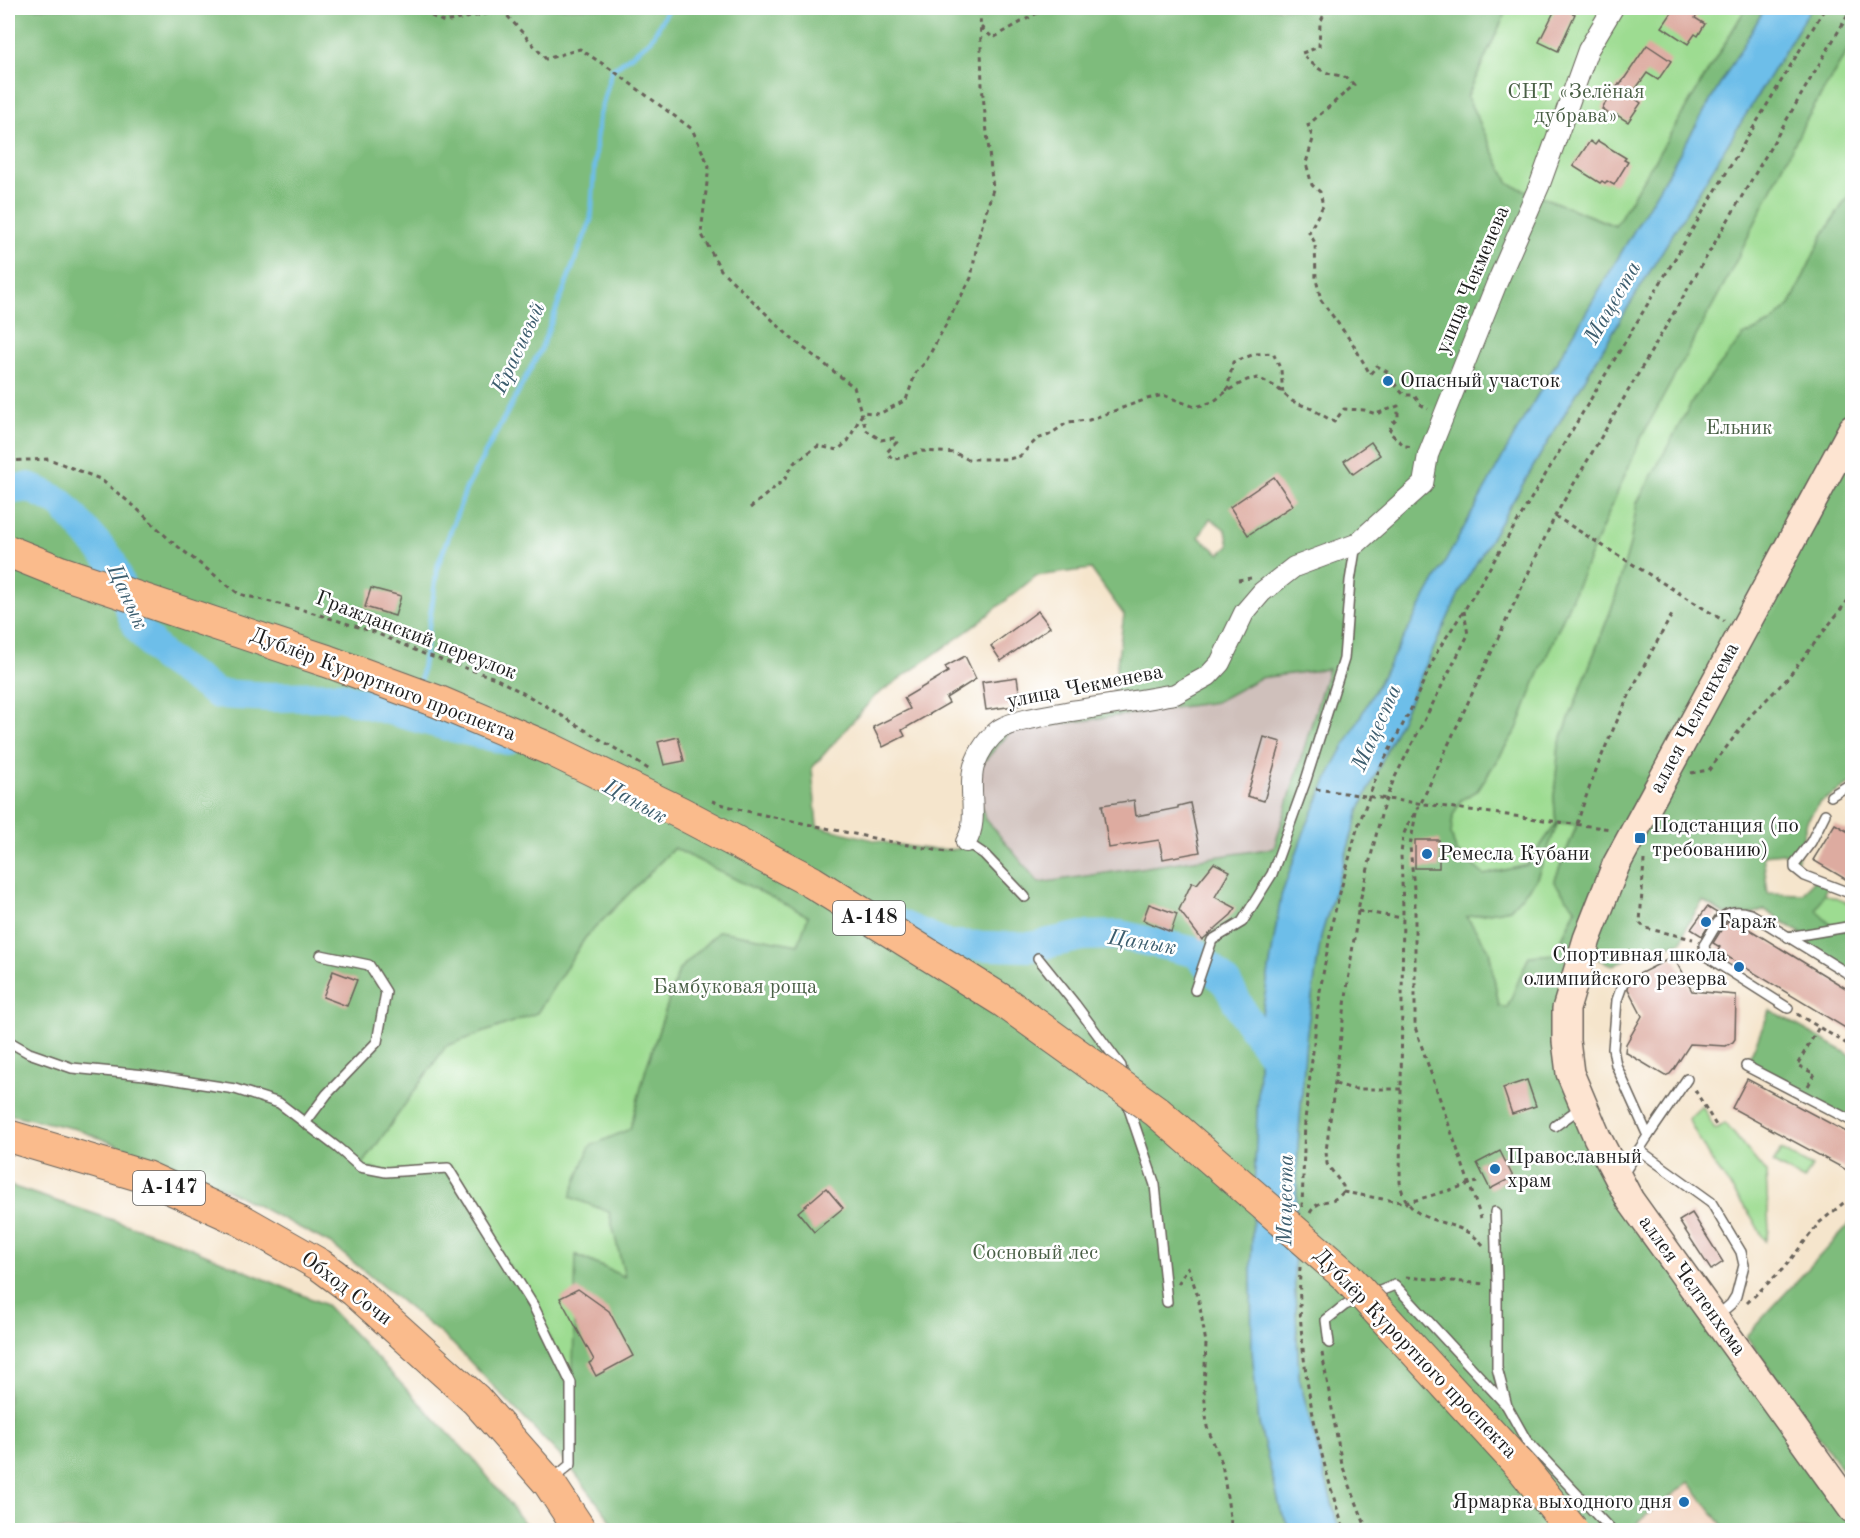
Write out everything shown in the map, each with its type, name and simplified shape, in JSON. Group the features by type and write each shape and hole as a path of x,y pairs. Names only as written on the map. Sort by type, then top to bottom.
{"highway":[{"name":"Дублёр Курортного проспекта","path":"8,551 60,572 327,661 439,702 552,750 681,813 812,882 993,994 1156,1111 1346,1276 1523,1468 1572,1530"},
{"name":"Обход Сочи","path":"8,1136 146,1178 240,1220 320,1265 355,1291 476,1400 549,1483 580,1530"}],"main road":[{"name":"аллея Челтенхема","path":"1852,429 1612,876 1587,939 1566,1009 1566,1041 1570,1073 1597,1137 1630,1200 1723,1311 1852,1509"}],"street":[{"name":"улица Чекменева","path":"966,842 972,827 971,782 975,765 986,743 1002,728 1036,717 1175,694 1191,687 1208,676 1220,663 1244,614 1262,592 1294,567 1356,543 1424,484 1428,455 1496,285 1540,184 1588,50 1613,8"}],"lane":[{"path":"1195,990 1212,940 1242,922 1272,874 1306,780 1344,659 1350,581 1356,543"},
{"path":"1831,796 1852,783"},
{"path":"1825,814 1811,842 1795,863 1795,868 1805,876 1852,894"},
{"path":"966,842 984,854 1025,897"},
{"path":"1788,1008 1706,956 1704,945 1725,914 1732,911 1751,914 1852,976"},
{"path":"1788,937 1852,928"},
{"path":"305,1123 327,1094 378,1042 386,992 369,965 321,955"},
{"path":"1038,958 1076,1004 1121,1066 1128,1109 1155,1185 1167,1302"},
{"path":"1623,982 1617,1000 1613,1048 1616,1065 1648,1136"},
{"path":"8,1041 29,1053 72,1068 145,1075 235,1089 279,1103 360,1167 386,1172 448,1168 533,1305 572,1383 571,1464 549,1483"},
{"path":"1746,1066 1852,1121"},
{"path":"1619,1180 1687,1079"},
{"path":"1555,1126 1584,1105"},
{"path":"1639,1150 1711,1202 1719,1212 1744,1258 1736,1296 1723,1311"},
{"path":"1495,1212 1497,1368 1507,1406"},
{"path":"1325,1344 1326,1320 1345,1305 1395,1285 1507,1406 1526,1440 1611,1530"}],"path":[{"path":"415,8 444,22 502,9 546,59 580,49 693,129 709,166 701,233 721,270 792,339 854,387 866,430 881,440 894,438 897,442 886,452 893,460 922,451 955,453 967,459 1009,459 1020,456 1037,439 1049,435 1068,422 1089,420 1163,395 1195,407 1213,402 1247,380 1258,378 1276,387 1283,395 1334,422 1344,409 1364,410 1376,414 1398,406 1398,418 1392,424 1389,432 1405,446 1414,447 1428,455"},
{"path":"443,8 450,10 461,8"},
{"path":"862,412 879,414 906,399 915,372 925,363 971,278 978,239 993,189 982,86 980,8"},
{"path":"981,27 993,38 1046,8"},
{"path":"1326,8 1320,23 1318,46 1302,53 1324,72 1347,77 1354,86 1308,125 1313,139 1306,163 1312,185 1320,192 1323,206 1309,232 1315,243 1316,279 1321,300 1353,344 1370,374 1377,366 1390,374 1404,395 1414,395 1420,404 1443,417"},
{"path":"1302,1218 1305,1120 1320,991 1336,908 1358,829 1379,770 1438,650 1465,609 1825,8"},
{"path":"1486,1242 1487,1252 1481,1242 1470,1233 1415,1212 1406,1203 1400,1182 1401,854 1403,836 1421,803 1555,516 1852,8"},
{"path":"1227,391 1233,362 1255,354 1273,353 1281,370 1283,395"},
{"path":"750,508 785,479 794,464 818,446 838,450 848,441 862,412"},
{"name":"Гражданский переулок","path":"8,461 49,459 100,480 134,506 172,542 239,594 297,608 374,632 424,654 495,678 543,704 657,774"},
{"path":"1555,516 1733,626"},
{"path":"1708,770 1751,715 1786,680 1852,596"},
{"path":"1343,1192 1343,1186 1327,1164 1326,1151 1358,911 1386,799 1468,635 1464,617 1465,609"},
{"path":"1577,825 1590,782 1641,670 1673,613"},
{"path":"1316,789 1607,828"},
{"path":"717,810 707,801 740,811 939,851 947,852 958,849 966,842"},
{"path":"1416,811 1410,846 1415,898 1415,1027 1483,1222"},
{"path":"1644,851 1640,923 1645,928 1696,939"},
{"path":"1358,911 1402,918"},
{"path":"1788,1008 1852,1047"},
{"path":"1803,1095 1815,1074 1797,1065 1819,1027"},
{"path":"1687,1079 1704,1102 1717,1127"},
{"path":"1334,1084 1354,1089 1401,1089"},
{"path":"1309,1215 1314,1205 1333,1200 1343,1192 1406,1203 1477,1182"},
{"path":"1723,1311 1746,1304 1784,1268 1819,1223 1852,1196"},
{"path":"1301,1262 1301,1325 1306,1376 1330,1489 1344,1530"},
{"path":"1167,1302 1188,1267 1198,1296 1206,1343 1203,1389 1207,1427 1222,1462 1232,1530"},
{"path":"1404,1277 1490,1284"},
{"path":"1325,1344 1342,1465 1367,1530"}],"shaded area":[{"path":"1328,668 1274,848 1039,883 986,818 977,796 979,767 1010,731 1216,702 1260,678"},
{"name":"Ярмарка выходного дня","path":"1689,1482 1726,1530 1644,1530 1638,1522"}],"green space":[{"path":"8,8 1508,8 1467,97 1509,184 1615,226 1746,8 1765,8 1524,418 1335,763 1306,827 1281,896 1261,1020 1251,1263 1252,1351 1259,1423 1281,1511 1291,1530 618,1530 568,1464 453,1344 331,1244 208,1180 76,1129 8,1114","holes":["1210,518 1226,530 1229,546 1220,554 1199,537","1091,569 1124,615 1111,705 1036,717 1002,728 991,737 982,749 971,782 970,835 958,849 941,850 906,846 817,826 812,768 874,697 973,627 1036,576","1328,669 1274,848 1039,883 985,818 978,796 979,767 1011,731 1216,702 1260,678","674,848 808,916 798,945 719,931 679,970 646,1069 630,1129 590,1146 570,1197 609,1212 625,1277 576,1255 572,1404 571,1383 533,1305 448,1168 386,1172 361,1167 446,1046 537,1013 585,938"]},
{"name":"СНТ «Зелёная дубрава»","path":"1508,8 1746,8 1616,226 1509,184 1467,97"},
{"name":"Ельник","path":"1811,8 1852,8 1852,43 1805,122 1728,277 1641,438 1517,729 1477,791 1461,800 1453,815 1451,834 1456,851 1484,875 1527,865 1556,824 1554,797 1559,745 1614,602 1630,545 1637,503 1694,398 1743,336 1770,324 1790,305 1822,237 1852,190 1852,783 1819,803 1807,821 1797,861 1783,853 1763,855 1768,893 1803,894 1814,879 1828,885 1816,910 1832,925 1852,933 1852,977 1788,937 1802,934 1765,910 1751,914 1724,914 1703,901 1687,925 1682,942 1666,946 1653,944 1614,966 1583,952 1566,1009 1597,1138 1852,1509 1852,1530 1726,1530 1689,1482 1638,1522 1644,1530 1339,1530 1299,1378 1294,1274 1298,1145 1306,1038 1321,936 1360,808 1462,587 1614,330","holes":["1558,822 1577,825 1554,882 1576,909 1555,954 1529,956 1507,1008 1499,1006 1489,950 1467,917 1510,909 1536,880"]},
{"path":"1852,43 1852,190 1822,237 1790,305 1770,324 1743,336 1637,503 1630,545 1614,602 1559,745 1554,797 1556,824 1527,865 1484,875 1456,851 1451,834 1453,815 1461,800 1477,791 1517,729 1641,438 1728,277 1805,122"},
{"path":"1558,822 1577,824 1554,882 1576,908 1555,954 1529,957 1507,1008 1499,1006 1489,950 1466,917 1510,909 1536,880"},
{"path":"674,848 809,916 798,945 719,931 679,970 646,1069 609,1211 625,1278 577,1255 571,1464 360,1167 446,1046 537,1013 585,938"},
{"path":"1823,894 1852,904 1848,922 1832,925 1816,910"},
{"path":"1770,1010 1852,1056 1852,1121 1746,1066"},
{"path":"1702,1106 1715,1129 1725,1123 1766,1173 1769,1231 1765,1241 1751,1216 1709,1157 1688,1119"},
{"path":"1781,1150 1812,1167 1804,1180 1773,1163"},
{"path":"8,1185 170,1239 326,1305 476,1462 530,1530 8,1530"},
{"path":"1852,1221 1852,1483 1746,1336"}],"water":[{"name":"Мацеста","path":"1765,8 1811,8 1614,330 1462,587 1360,808 1321,936 1306,1038 1298,1145 1294,1274 1299,1378 1339,1530 1291,1530 1281,1511 1259,1423 1252,1351 1251,1263 1261,1020 1281,896 1306,827 1335,763 1524,418"}],"building":[{"path":"1556,8 1575,14 1558,51 1539,42"},
{"path":"1675,8 1687,8 1697,14 1695,18 1705,24 1698,36 1695,34 1688,44 1662,27"},
{"path":"1647,45 1671,61 1658,80 1647,73 1632,94 1641,103 1628,122 1617,115 1615,118 1602,109"},
{"path":"1590,141 1595,145 1598,141 1626,158 1624,160 1628,162 1614,185 1607,181 1600,183 1573,166"},
{"path":"1371,442 1380,455 1353,474 1344,461"},
{"path":"1274,477 1293,505 1248,535 1230,507"},
{"path":"371,588 401,596 395,616 365,607"},
{"path":"1038,611 1050,627 1001,661 991,646"},
{"path":"965,656 976,679 946,698 949,703 902,730 905,736 883,747 873,727 910,709 904,698 948,672 945,667"},
{"path":"1017,677 1021,705 986,710 982,682"},
{"path":"678,737 684,761 664,765 658,742"},
{"path":"1264,737 1281,742 1264,801 1247,796"},
{"path":"1134,800 1136,816 1178,808 1178,806 1190,803 1200,852 1163,859 1159,840 1109,848 1102,805"},
{"path":"1835,824 1852,834 1852,872 1847,880 1813,860"},
{"path":"1415,840 1439,840 1439,868 1415,868"},
{"path":"1214,863 1230,871 1215,897 1236,908 1202,940 1179,910 1192,882 1197,884"},
{"path":"1149,904 1177,914 1171,932 1143,920"},
{"name":"Гараж","path":"1707,907 1717,913 1702,936 1691,929"},
{"path":"1730,920 1744,926 1852,992 1852,1032 1718,951 1720,947 1713,943"},
{"path":"1674,958 1692,991 1736,995 1735,1039 1726,1046 1690,1044 1674,1069 1665,1076 1625,1052 1626,1044 1642,1016 1628,989 1629,979"},
{"path":"333,971 357,980 347,1006 323,997"},
{"path":"1747,1079 1852,1135 1852,1173 1732,1108"},
{"path":"1527,1080 1536,1106 1512,1114 1503,1088"},
{"name":"Православный храм","path":"1500,1151 1513,1177 1490,1189 1477,1163"},
{"path":"826,1188 843,1208 814,1232 798,1212"},
{"path":"1692,1213 1723,1262 1711,1270 1679,1221"},
{"path":"578,1289 609,1311 633,1356 596,1376 589,1363 594,1360 560,1298"}],"waterway":[{"name":"Красивый","path":"420,684 438,565 466,489 541,349 591,219 598,120 612,70 651,40 669,8"},
{"name":"Цанык","path":"8,490 29,487 60,502 110,559 137,627 163,657 218,694 272,697 339,696 507,740"},
{"name":"Красивый","path":"415,717 416,705"},
{"name":"Цанык","path":"894,922 948,945 1030,947 1083,936 1120,935 1195,952 1227,984 1246,1018 1283,1069"}],"place":[{"name":"Опасный участок","path":"1388,381"},
{"name":"Подстанция (по требованию)","path":"1640,838"},
{"name":"Ремесла Кубани","path":"1427,854"},
{"name":"Гараж","path":"1706,922"},
{"name":"Спортивная школа олимпийского резерва","path":"1739,967"},
{"name":"Православный храм","path":"1495,1169"},
{"name":"Ярмарка выходного дня","path":"1684,1502"}],"park label":[{"name":"Бамбуковая роща","path":"735,987"},
{"name":"Сосновый лес","path":"1035,1253"}]}
